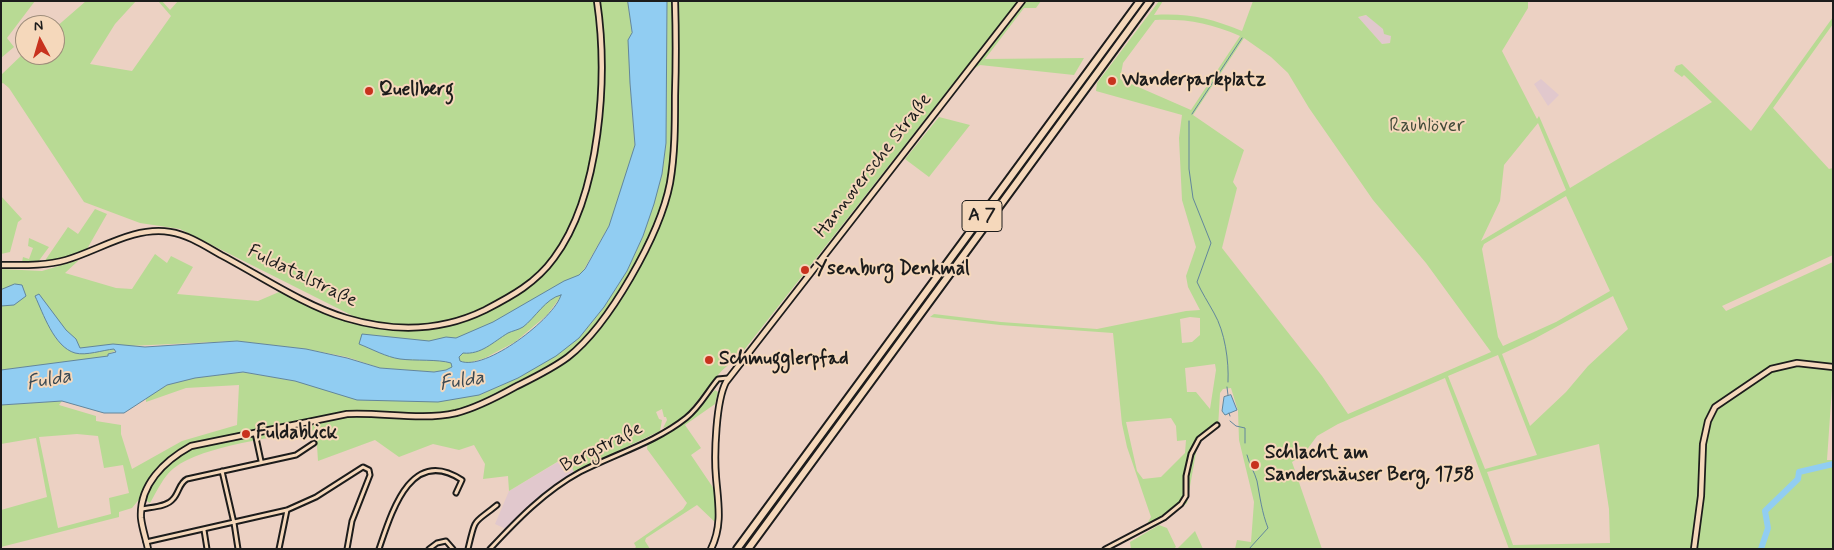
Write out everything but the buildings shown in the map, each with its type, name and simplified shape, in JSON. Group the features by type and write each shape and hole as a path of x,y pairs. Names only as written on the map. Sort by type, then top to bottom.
{"highway":[{"name":"A 7","path":"737,549 1140,1"},
{"name":"A 7","path":"748,549 1150,1"}],"main road":[{"name":"Fuldatalstraße","path":"1,265 56,262 136,234 164,231 195,240 303,298 346,318 390,326 416,328 444,325 468,318 523,289 536,278 554,258 574,223 587,187 602,88 602,44 597,1"},
{"path":"148,549 142,509 146,491 153,477 178,453 191,446 347,414 367,413 404,417 456,413 472,407 556,365 582,344 602,322 629,281 649,242 670,185 674,154 675,1"},
{"name":"Hannoversche Straße","path":"711,549 720,517 715,465 720,397 728,378 1022,1"},
{"path":"1694,549 1701,496 1703,444 1708,421 1715,407 1771,369 1797,363 1833,367"}],"street":[{"name":"Bergstraße","path":"490,549 524,512 554,489 580,472 678,424 697,407 718,380 728,378"},
{"path":"1105,549 1164,518 1182,504 1186,496 1186,476 1191,454 1199,440 1216,425"},
{"path":"254,432 261,461"},
{"path":"142,509 172,501 184,480 296,454 314,443"},
{"path":"146,542 287,510 316,497 363,467 369,470 370,475 352,521 347,549"},
{"path":"379,549 398,501 411,481 433,469 448,471 462,480 462,485 456,493"},
{"path":"222,471 238,549"},
{"path":"468,549 473,526 478,518 497,505"},
{"path":"279,549 287,510"},
{"path":"204,530 207,549"},
{"path":"429,549 441,541 446,541 452,549"}],"shaded area":[{"path":"1368,15 1391,36 1390,43 1382,44 1358,17"},
{"path":"1541,79 1559,95 1548,106 1534,84"},
{"path":"568,456 574,472 522,511 506,529 495,524 509,491"}],"green space":[{"path":"1,1 35,1 24,15 15,15 15,27 7,38 14,47 1,58"},
{"path":"86,1 136,1 115,24 90,64 132,71 171,16 158,1 162,1 170,10 178,1 628,1 632,33 630,83 635,145 626,178 609,226 579,278 562,295 547,315 515,342 485,358 434,372 380,368 347,357 306,349 237,341 129,346 110,353 108,357 1,370 1,269 42,271 79,260 65,273 116,288 132,289 155,254 167,263 171,256 193,267 177,294 258,301 279,292 352,324 353,316 180,229 140,223 84,202 9,88 3,83 1,84 1,75 15,62 15,65 65,65 65,19"},
{"path":"667,1 1041,1 1036,8 1024,8 985,59 1084,58 1074,75 980,65 975,68 967,66 737,359 718,375 684,416 663,428 667,420 666,417 664,417 662,409 656,412 659,419 662,420 660,431 574,472 567,456 509,491 508,476 483,479 485,464 474,445 459,450 433,444 399,457 375,440 318,461 316,430 242,443 203,453 174,468 160,484 150,503 141,497 132,508 119,512 119,517 1,547 1,510 47,497 36,438 1,444 1,405 62,401 59,405 96,416 96,421 121,425 121,434 132,469 182,441 237,425 239,385 186,388 146,402 146,398 167,385 194,378 243,372 295,381 479,395 518,378 579,338 604,307 627,271 643,236 662,174 666,143","holes":["77,434 98,436 104,468 123,465 129,493 109,498 111,514 58,528 39,437"]},
{"name":"Rauhlöver","path":"1159,1 1163,1 1154,15 1199,17 1242,31 1253,1 1528,1 1528,8 1502,51 1537,119 1539,116 1570,188 1712,102 1684,75 1682,77 1674,71 1676,66 1682,64 1751,131 1833,17 1833,24 1773,108 1829,169 1833,168 1833,255 1722,306 1726,311 1833,262 1833,373 1827,460 1833,460 1833,549 1509,549 1445,378 1338,424 1317,436 1303,455 1292,462 1322,549 1235,549 1237,540 1251,542 1254,502 1239,440 1238,411 1231,388 1223,389 1220,393 1218,428 1203,438 1197,447 1187,503 1165,521 1150,529 1148,522 1151,517 1127,447 1122,424 1113,333 1000,325 930,317 934,314 1001,322 1097,329 1186,311 1200,310 1188,287 1186,276 1196,247 1182,200 1179,138 1182,115 1096,91 1097,83","holes":["1366,15 1383,29 1384,34 1391,36 1390,43 1382,44 1358,17","1155,20 1178,20 1199,23 1240,36 1191,110 1120,79 1123,63","1244,38 1271,57 1288,73 1309,108 1373,200 1426,263 1491,352 1348,414 1322,376 1222,248 1237,188 1233,182 1244,150 1193,115","1538,123 1566,190 1481,241 1500,201 1504,165","1566,196 1610,291 1556,322 1503,346 1498,337 1482,249 1484,244","1613,296 1628,329 1588,366 1566,392 1530,426 1502,354 1534,339","1200,318 1200,335 1192,342 1182,343 1180,319","1498,355 1537,455 1485,469 1448,376","1215,364 1216,370 1210,409 1196,392 1187,392 1185,368","1171,418 1176,426 1177,441 1186,440 1185,453 1161,477 1143,479 1137,471 1126,422","1599,444 1609,509 1610,543 1513,545 1487,472"]},
{"path":"939,117 970,125 929,177 905,159"},
{"path":"1,196 22,219 18,222 10,252 1,254"},
{"path":"95,209 107,214 87,249 44,262 68,227 78,234"},
{"path":"29,238 49,247 38,262 22,262 23,257 29,259 33,248 28,246"},
{"path":"715,390 718,392 715,404 685,425 701,448 691,455 714,489 717,524 697,505 646,538 645,541 650,549 634,549 636,547 634,543 683,509 687,503 647,449 648,441 668,432 689,418"},
{"path":"1159,525 1167,528 1176,547 1173,549 1131,549 1130,542"},
{"path":"1195,531 1203,549 1177,549"}],"water":[{"name":"Fulda","path":"628,1 667,1 666,143 662,174 643,236 627,271 604,307 579,338 556,356 518,378 479,395 438,402 357,400 295,381 243,372 195,378 167,385 124,413 104,413 62,401 1,405 1,370 108,356 108,354 116,352 114,349 79,354 68,350 50,329 35,296 39,294 66,330 76,339 80,348 113,344 145,347 237,341 306,349 380,368 434,372 452,367 451,363 446,362 400,359 384,355 359,344 362,334 429,341 446,337 456,338 493,322 564,281 579,275 585,269 609,226 635,145 628,40 632,33","holes":["561,295 556,305 533,329 501,351 485,359 471,362 460,361 459,357 463,353 481,350 508,333 523,327 550,300"]},
{"path":"15,284 22,285 26,296 14,305 1,306 1,290"},
{"path":"1231,395 1237,410 1225,415 1222,411 1224,397"}],"waterway":[{"path":"1192,114 1242,38"},
{"path":"1189,121 1189,169 1193,198 1211,243 1197,282 1218,321 1224,338 1228,365 1228,382"},
{"path":"1227,387 1228,395"},
{"path":"1230,421 1236,426 1245,428 1245,443"},
{"path":"1247,455 1257,481 1268,528 1249,549"},
{"path":"1761,549 1768,528 1765,511 1798,479 1799,472 1833,464"}],"place":[{"name":"Wanderparkplatz","path":"1112,81"},
{"name":"Quellberg","path":"369,91"},
{"name":"Ysenburg Denkmal","path":"805,270"},
{"name":"Schmugglerpfad","path":"709,360"},
{"name":"Fuldablick","path":"246,434"},
{"name":"Schlacht am Sandershäuser Berg, 1758","path":"1255,465"}]}
